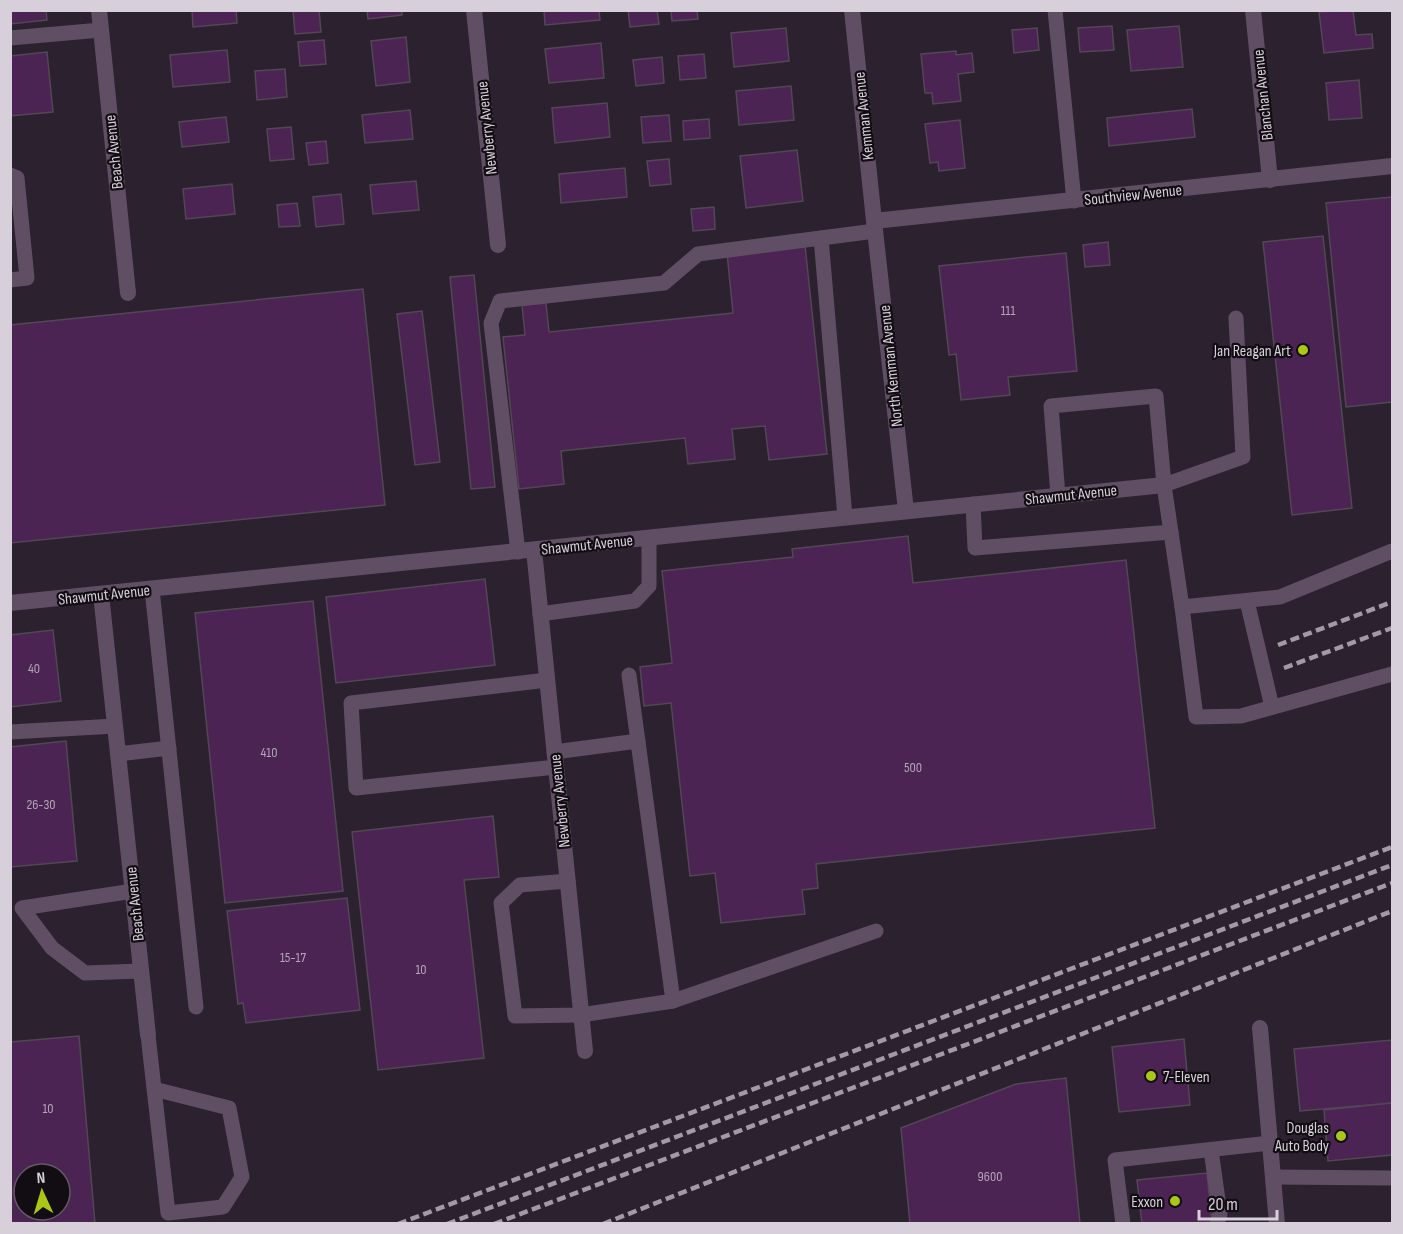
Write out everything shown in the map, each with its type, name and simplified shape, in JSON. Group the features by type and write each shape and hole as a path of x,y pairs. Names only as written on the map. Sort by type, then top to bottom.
{"street":[{"name":"Beach Avenue","path":"99,10 128,293"},
{"name":"Newberry Avenue","path":"474,10 498,245"},
{"name":"Kemman Avenue","path":"852,10 874,226"},
{"name":"Blanchan Avenue","path":"1253,10 1270,180"},
{"name":"Southview Avenue","path":"874,226 1074,201 1392,166"},
{"name":"North Kemman Avenue","path":"874,226 906,511"},
{"name":"Shawmut Avenue","path":"10,603 1164,485"},
{"name":"Newberry Avenue","path":"526,551 540,614 585,1051"},
{"name":"Beach Avenue","path":"101,594 148,1035"},
{"path":"1260,1028 1277,1224"}],"lane":[{"path":"1054,10 1074,201"},
{"path":"10,38 101,30"},
{"path":"10,175 17,178 27,278 10,280"},
{"path":"526,551 491,323 500,301 664,283 698,254 821,238 874,226"},
{"path":"821,238 845,517"},
{"path":"1164,485 1243,457 1236,318"},
{"path":"1058,496 1051,406 1156,396 1164,485 1196,717 1241,716 1392,674"},
{"path":"973,504 975,548 1171,532"},
{"path":"540,614 635,601 649,586 648,538"},
{"path":"1182,607 1280,597 1392,551"},
{"path":"152,589 196,1007"},
{"path":"1247,601 1272,707"},
{"path":"629,675 673,1001"},
{"path":"547,680 351,703 356,789 555,759 638,741"},
{"path":"10,732 115,726"},
{"path":"118,754 169,748"},
{"path":"567,881 520,885 501,903 515,1016 581,1015 673,1001 876,931"},
{"path":"133,891 22,908 52,948 85,973 141,971"},
{"name":"Beach Avenue","path":"148,1035 154,1089 168,1214 224,1207 242,1178 229,1108 154,1089"},
{"path":"1123,1224 1115,1160 1270,1143"},
{"path":"1210,1150 1220,1214 1218,1224"},
{"path":"1273,1178 1392,1178"}],"building":[{"path":"10,10 46,10 47,20 10,24"},
{"path":"192,10 236,10 237,23 193,27"},
{"path":"293,10 319,10 321,32 295,34"},
{"path":"367,10 402,10 402,15 368,19"},
{"path":"544,10 599,10 600,20 545,25"},
{"path":"628,10 657,10 659,24 630,27"},
{"path":"671,10 697,10 698,19 672,21"},
{"path":"1353,10 1356,35 1372,34 1373,48 1324,53 1319,12"},
{"path":"1112,26 1114,50 1080,52 1078,28"},
{"path":"1179,26 1183,67 1131,71 1127,30"},
{"path":"786,28 789,61 734,67 731,33"},
{"path":"1037,28 1039,50 1014,53 1012,30"},
{"path":"406,37 410,82 376,86 371,41"},
{"path":"324,40 326,64 300,66 298,42"},
{"path":"601,43 604,78 549,83 545,49"},
{"path":"227,50 230,82 173,87 170,55"},
{"path":"956,51 956,55 972,53 974,72 958,74 961,101 933,104 932,93 925,93 921,54"},
{"path":"47,52 53,112 10,116 10,56"},
{"path":"704,54 706,78 680,80 678,56"},
{"path":"662,57 664,83 636,86 633,60"},
{"path":"285,69 287,97 257,100 255,71"},
{"path":"1359,80 1362,118 1329,120 1326,83"},
{"path":"791,86 794,120 739,125 736,91"},
{"path":"607,103 610,137 555,143 552,108"},
{"path":"1192,109 1195,137 1109,146 1107,118"},
{"path":"410,110 413,139 365,143 362,115"},
{"path":"669,115 671,141 643,143 641,117"},
{"path":"226,117 229,142 182,147 179,122"},
{"path":"709,119 710,138 684,140 683,121"},
{"path":"960,120 965,168 939,171 938,162 930,163 925,124"},
{"path":"291,127 294,159 270,161 267,129"},
{"path":"326,141 328,163 309,165 306,143"},
{"path":"797,150 803,201 746,208 740,156"},
{"path":"669,159 671,184 650,186 647,161"},
{"path":"625,168 627,197 561,203 559,174"},
{"path":"416,181 419,210 373,214 370,185"},
{"path":"232,184 235,214 186,219 183,189"},
{"path":"341,194 344,224 316,227 313,197"},
{"path":"1392,197 1392,402 1346,407 1326,203"},
{"path":"297,203 300,226 279,227 277,205"},
{"path":"714,207 715,229 693,231 691,209"},
{"path":"1323,236 1352,508 1292,515 1263,242"},
{"path":"1108,242 1110,265 1085,267 1083,245"},
{"path":"805,245 827,454 769,460 765,426 732,429 735,459 688,464 685,438 561,451 564,484 519,489 503,337 525,335 522,305 546,303 549,332 733,313 727,253"},
{"path":"1066,253 1077,371 1008,377 1010,395 961,400 956,354 949,355 939,266"},
{"path":"474,275 495,487 471,489 450,277"},
{"path":"363,289 385,505 10,543 10,325"},
{"path":"422,311 440,462 415,465 397,314"},
{"path":"908,536 913,583 1126,560 1155,828 816,864 818,888 802,890 805,914 721,923 715,873 690,876 671,703 644,706 640,667 672,663 662,571 793,557 792,549"},
{"path":"485,579 495,665 336,683 326,597"},
{"path":"313,601 343,891 225,903 195,613"},
{"path":"53,630 61,701 10,707 10,635"},
{"path":"66,741 77,861 10,867 10,747"},
{"path":"493,816 499,877 464,880 484,1058 378,1070 352,832"},
{"path":"347,898 360,1010 246,1023 243,1003 238,1004 227,911"},
{"path":"79,1036 95,1224 10,1224 10,1042"},
{"name":"7-Eleven","path":"1184,1039 1190,1105 1119,1112 1112,1047"},
{"path":"1392,1040 1392,1103 1300,1111 1294,1049"},
{"path":"1066,1078 1080,1224 910,1224 901,1128 1016,1084"},
{"path":"1392,1103 1392,1155 1328,1161 1324,1110"},
{"name":"Exxon","path":"1207,1173 1212,1222 1142,1224 1137,1180"}],"railway":[{"path":"1278,645 1392,602"},
{"path":"1284,668 1392,628"},
{"path":"398,1224 1392,847"},
{"path":"447,1224 1392,865"},
{"path":"494,1224 1392,883"},
{"path":"603,1224 1392,911"}],"place":[{"name":"Jan Reagan Art","path":"1303,350"},
{"name":"7-Eleven","path":"1151,1076"},
{"name":"Douglas Auto Body","path":"1341,1136"},
{"name":"Exxon","path":"1175,1201"}]}
